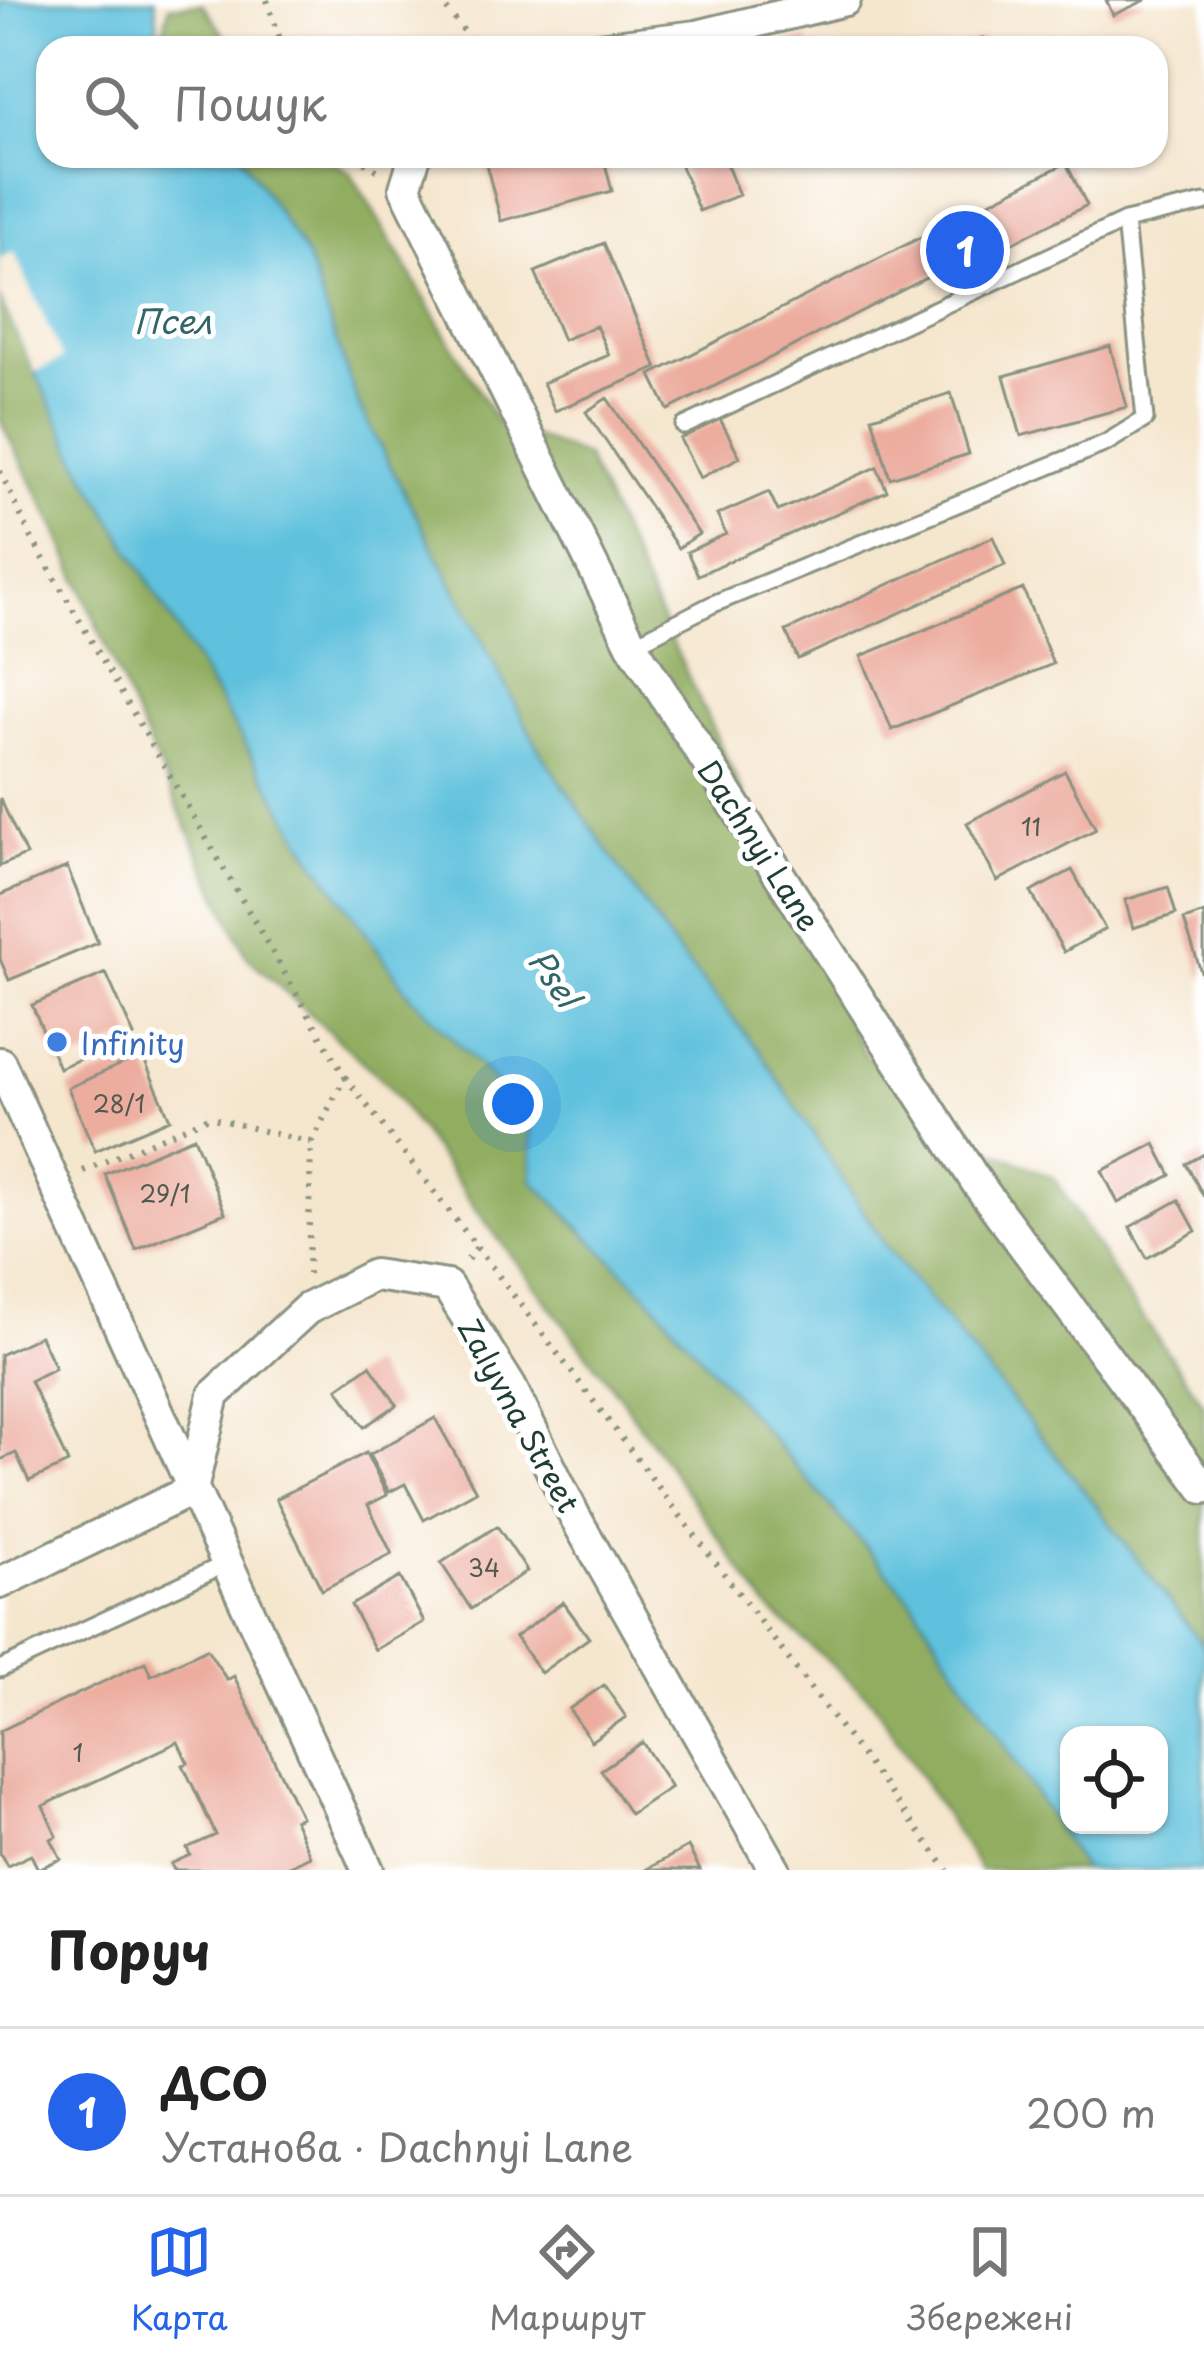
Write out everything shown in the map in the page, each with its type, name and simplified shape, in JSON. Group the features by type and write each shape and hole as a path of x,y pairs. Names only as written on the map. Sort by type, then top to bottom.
{"street":[{"path":"697,36 845,0"},
{"name":"Dachnyi Lane","path":"411,168 405,188 632,645 977,1183 1204,1488"},
{"path":"0,1063 368,1870"},
{"name":"Zalyvna Street","path":"192,1490 214,1395 307,1310 374,1275 447,1286 510,1386 575,1517 775,1870"},
{"path":"0,1582 192,1490"}],"lane":[{"path":"684,426 1126,221 1204,203"},
{"path":"632,645 712,604 1106,442 1145,419 1126,221"},
{"path":"0,1669 225,1564"}],"path":[{"path":"267,0 279,36"},
{"path":"439,0 468,36"},
{"path":"0,471 31,537 345,1077 948,1870"},
{"path":"307,1310 311,1143 345,1077"},
{"path":"102,1162 209,1117 311,1143"},
{"path":"447,1286 477,1247"}],"green space":[{"path":"203,4 225,36 163,36 169,6"},
{"path":"249,168 343,168 351,173 497,422 586,457 864,1054 976,1143 1054,1178 1128,1297 1204,1404 1204,1646 887,1248 759,1050 675,949 541,753 359,406 307,257"},
{"path":"0,296 84,472 307,849 410,995 531,1118 532,1180 654,1302 913,1602 1084,1870 980,1870 872,1700 767,1607 619,1395 387,1084 247,957 133,710 56,528 0,420"}],"water":[{"name":"Псел","path":"0,0 155,0 159,36 36,36 36,168 249,168 307,257 359,406 541,753 675,949 759,1050 887,1248 1204,1646 1204,1870 1084,1870 1061,1834 1168,1834 1168,1726 1060,1726 1060,1832 913,1602 654,1302 532,1180 531,1118 410,995 307,849 84,472 0,296"}],"pier":[{"path":"14,252 63,359 35,372 0,296 0,259"}],"building":[{"path":"1106,0 1146,0 1113,15"},
{"path":"487,168 606,168 612,191 501,221"},
{"path":"682,168 728,168 739,195 699,211"},
{"path":"1056,168 1068,168 1087,205 975,262 971,255 668,410 651,375"},
{"path":"604,243 657,368 555,411 543,383 609,355 596,326 563,340 535,272"},
{"path":"1110,346 1127,407 1021,436 1004,376"},
{"path":"951,393 969,454 890,478 872,417"},
{"path":"607,398 699,534 678,548 586,412"},
{"path":"720,419 740,457 700,478 680,439"},
{"path":"877,467 887,491 698,575 687,552 726,534 717,515 769,492 778,511"},
{"path":"993,537 1005,565 798,659 786,631"},
{"path":"1023,589 1053,664 892,730 861,656"},
{"path":"1065,771 1096,829 997,881 967,823"},
{"path":"0,798 26,855 0,866"},
{"path":"67,867 98,943 9,980 0,959 0,895"},
{"path":"1072,870 1105,929 1064,952 1031,892"},
{"path":"1168,887 1176,914 1133,928 1125,900"},
{"path":"1204,913 1204,978 1203,978 1184,920"},
{"path":"106,973 134,1036 59,1068 32,1005"},
{"path":"142,1055 170,1119 95,1151 68,1088"},
{"path":"194,1137 225,1213 136,1250 105,1174"},
{"path":"1155,1144 1171,1175 1118,1203 1102,1171"},
{"path":"1204,1154 1204,1197 1186,1164"},
{"path":"1179,1200 1196,1231 1147,1258 1130,1227"},
{"path":"40,1336 55,1368 30,1381 68,1463 29,1481 16,1453 0,1460 0,1355"},
{"path":"370,1365 397,1405 364,1427 338,1388"},
{"path":"435,1418 476,1491 424,1520 405,1484 389,1492 369,1455"},
{"path":"366,1453 387,1495 368,1505 392,1554 322,1590 276,1499"},
{"path":"497,1526 527,1571 471,1609 441,1563"},
{"path":"400,1577 424,1622 375,1650 351,1605"},
{"path":"563,1602 589,1638 541,1673 515,1637"},
{"path":"207,1649 227,1680 234,1676 301,1817 294,1820 310,1856 281,1870 174,1870 171,1864 190,1855 187,1848 216,1835 183,1765 188,1763 178,1742 43,1806 57,1836 51,1839 61,1859 38,1869 31,1855 7,1866 0,1853 0,1731 145,1662 151,1675"},
{"path":"604,1685 626,1717 591,1741 569,1709"},
{"path":"642,1742 671,1787 630,1814 601,1770"},
{"path":"688,1847 700,1870 645,1870"}],"place":[{"name":"ДСО","path":"965,250"},
{"name":"Infinity","path":"57,1042"}],"water label":[{"name":"Psel","path":"555,977"}]}
